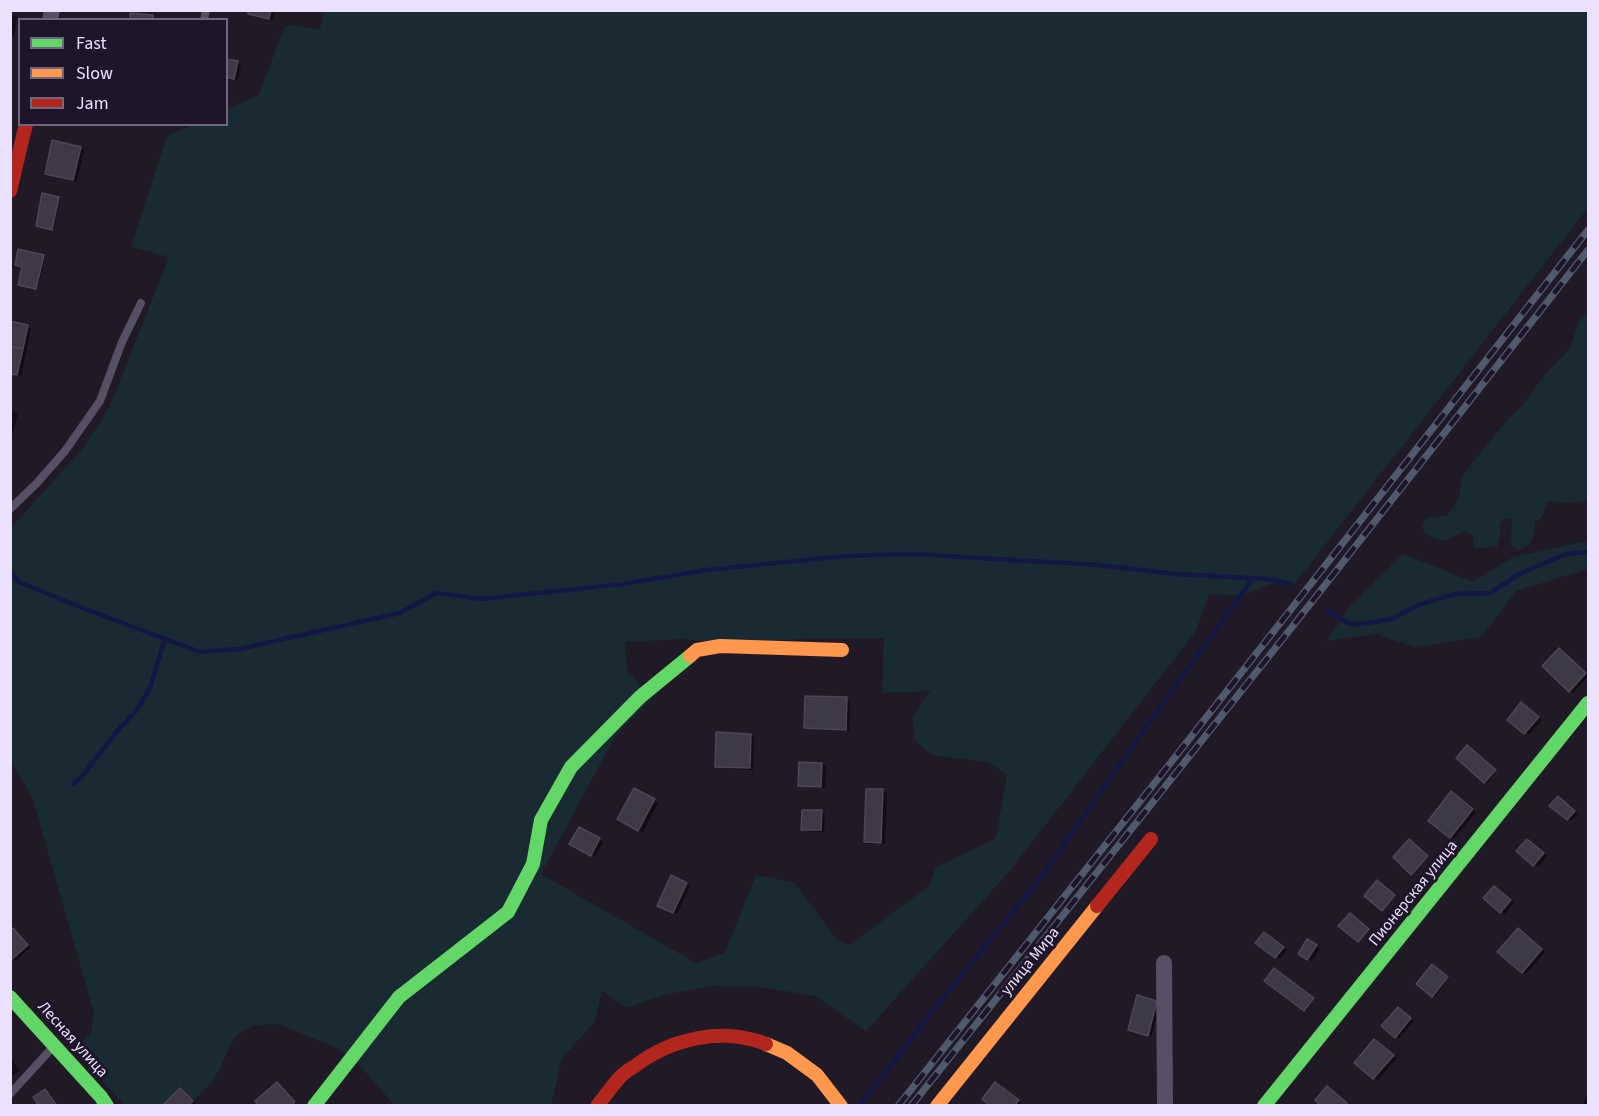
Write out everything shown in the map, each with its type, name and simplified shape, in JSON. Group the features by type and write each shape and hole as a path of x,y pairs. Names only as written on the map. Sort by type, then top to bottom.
{"street":[{"path":"10,191 26,126"},
{"path":"314,1106 399,997 508,912 533,864 541,820 571,767 640,697 697,650 720,646 842,650"},
{"name":"Пионерская улица","path":"1264,1106 1588,703"},
{"name":"улица Мира","path":"937,1106 1151,839"},
{"path":"1164,963 1165,1106"},
{"name":"Лесная улица","path":"10,998 55,1045 107,1106"},
{"path":"597,1106 618,1077 645,1056 668,1045 693,1038 727,1035 760,1041 791,1055 818,1076 841,1106"}],"lane":[{"path":"10,509 65,451 100,402 122,342 141,303"},
{"path":"10,1094 55,1045"}],"shaded area":[{"path":"324,11 1588,11 1588,208 1293,586 1279,581 1240,596 1209,594 1196,631 1008,873 866,1031 815,996 761,987 711,986 664,995 626,1008 602,991 595,1022 562,1058 551,1105 395,1106 355,1060 336,1048 279,1024 256,1025 235,1036 214,1080 189,1105 124,1105 74,1049 91,1033 94,1013 32,796 11,763 11,528 83,448 109,408 169,257 131,247 167,136 191,126 228,126 228,109 259,95 285,25 320,29","holes":["822,638 884,638 882,693 930,691 912,718 915,740 931,755 988,762 1007,775 996,838 936,867 929,886 850,945 838,941 794,882 756,875 725,953 696,963 541,874 617,733 652,699 627,671 625,642 683,639 723,643"]},
{"path":"1588,311 1588,501 1574,503 1548,501 1542,517 1535,522 1532,540 1527,546 1518,550 1511,545 1512,520 1506,518 1500,523 1500,539 1497,547 1474,548 1473,536 1464,531 1444,540 1435,539 1424,533 1422,525 1426,518 1446,516 1455,505 1460,493 1461,480 1468,468 1509,418 1523,405 1545,374 1569,350 1580,319"},
{"path":"1588,541 1588,569 1516,591 1481,637 1415,647 1376,634 1327,641 1351,605 1403,554 1473,582 1513,557"}],"building":[{"path":"248,10 271,10 269,19 248,14"},
{"path":"130,13 153,15 153,18 130,18"},
{"path":"228,59 238,61 234,79 228,78"},
{"path":"52,140 81,147 73,180 45,174"},
{"path":"42,193 59,197 52,230 36,226"},
{"path":"18,249 44,255 36,289 18,285 22,267 15,265"},
{"path":"10,321 28,325 23,349 10,346"},
{"path":"10,346 23,349 17,375 10,374"},
{"path":"1559,648 1586,673 1569,692 1542,666"},
{"path":"805,696 847,697 846,730 804,728"},
{"path":"1521,702 1539,717 1524,734 1507,720"},
{"path":"716,732 751,734 750,768 715,767"},
{"path":"1467,745 1496,770 1484,783 1456,758"},
{"path":"799,762 822,763 821,787 798,786"},
{"path":"634,788 655,799 638,831 617,819"},
{"path":"866,789 883,789 881,843 864,842"},
{"path":"1451,791 1473,809 1450,838 1428,821"},
{"path":"1558,796 1575,811 1567,820 1549,806"},
{"path":"802,810 822,810 821,830 801,830"},
{"path":"579,827 600,838 591,856 569,844"},
{"path":"1409,839 1428,856 1411,875 1393,857"},
{"path":"1527,839 1544,853 1533,866 1516,851"},
{"path":"671,875 687,883 673,913 657,906"},
{"path":"1377,880 1395,895 1382,911 1364,896"},
{"path":"1494,886 1511,900 1500,913 1483,898"},
{"path":"1350,913 1369,929 1358,942 1338,926"},
{"path":"13,928 28,945 11,960 10,930"},
{"path":"1518,928 1542,949 1522,973 1497,952"},
{"path":"1264,932 1284,947 1275,958 1255,943"},
{"path":"1307,939 1317,945 1307,960 1298,954"},
{"path":"1432,964 1448,977 1432,997 1416,984"},
{"path":"1274,968 1314,998 1304,1011 1264,981"},
{"path":"1137,995 1157,1001 1148,1036 1128,1030"},
{"path":"1398,1007 1411,1018 1395,1038 1381,1026"},
{"path":"1374,1039 1394,1055 1373,1079 1354,1063"},
{"path":"277,1082 295,1102 291,1106 259,1106 255,1101"},
{"path":"995,1082 1019,1100 1014,1106 990,1106 982,1099"},
{"path":"1327,1086 1347,1103 1344,1106 1321,1106 1315,1100"},
{"path":"180,1088 193,1101 188,1106 162,1106"},
{"path":"45,1089 57,1106 39,1106 33,1097"}],"waterway":[{"path":"1327,610 1349,624 1392,619 1418,605 1455,594 1490,593 1519,574 1566,554 1588,552"},
{"path":"10,571 19,582 200,652 239,649 400,613 436,593 482,599 623,584 707,570 846,556 912,554 1098,565 1176,574 1268,579 1291,584"},
{"path":"859,1106 1039,880 1253,578"},
{"path":"73,784 137,710 150,688 165,639"}],"railway":[{"path":"898,1106 1176,756 1588,230"},
{"path":"911,1106 1588,250"}],"traffic: fast":[{"path":"314,1106 399,997 508,912 533,864 541,820 571,767 640,697 690,656"},
{"path":"1264,1106 1588,703"},
{"path":"10,997 107,1106"}],"traffic: slow":[{"path":"690,656 697,650 720,646 842,650"},
{"path":"937,1106 1097,906"},
{"path":"766,1044 787,1053 817,1075 841,1106"}],"traffic: jam":[{"path":"10,191 26,126"},
{"path":"1097,906 1151,839"},
{"path":"597,1106 625,1073 649,1056 681,1042 698,1038 732,1036 766,1044"}]}
